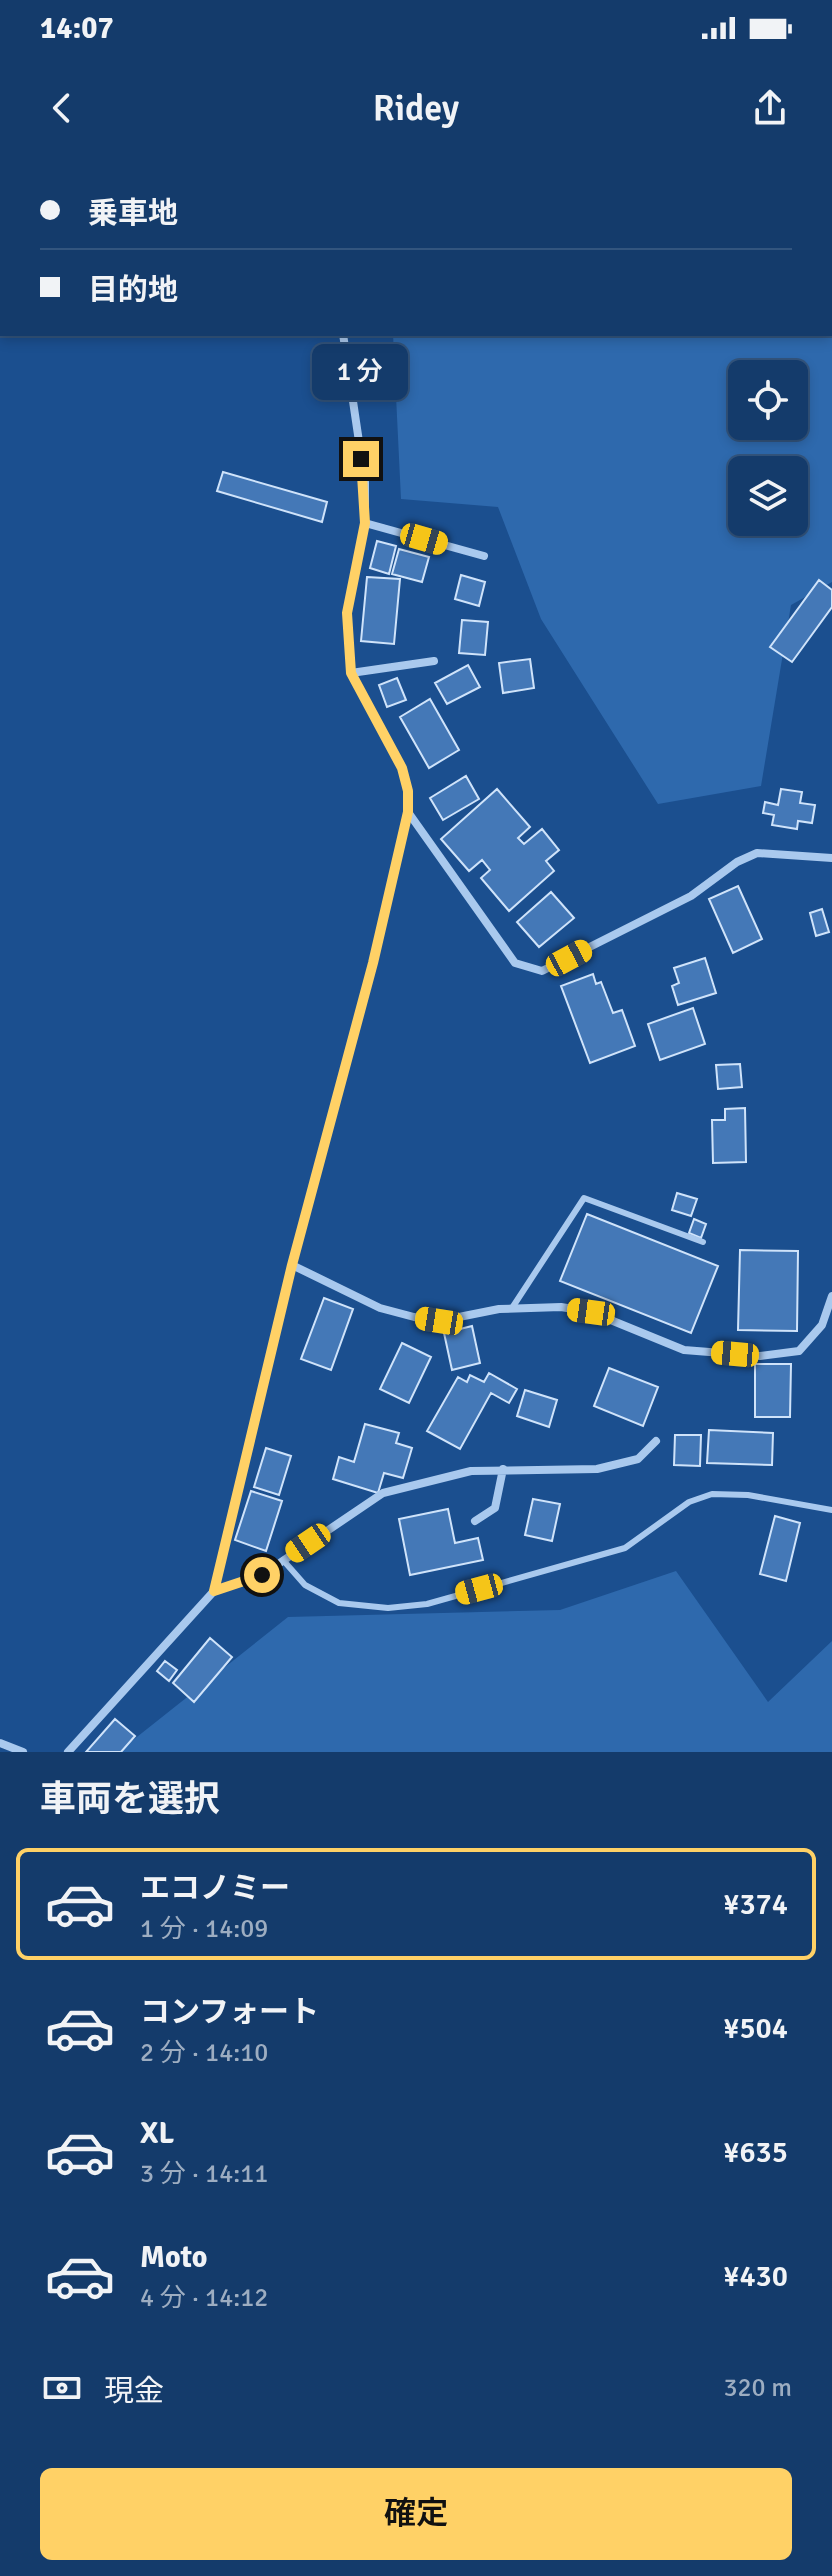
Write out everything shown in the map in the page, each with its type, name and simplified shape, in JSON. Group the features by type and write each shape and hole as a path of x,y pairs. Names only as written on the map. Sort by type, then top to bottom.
{"street":[{"path":"68,1752 214,1591 292,1265 373,963 408,812 408,791 402,768 351,673 347,613 365,523 365,482 343,336"},
{"path":"365,523 484,556"},
{"path":"351,673 434,661"},
{"path":"408,812 515,963 542,971 691,896 737,862 757,853 832,858"},
{"path":"292,1265 380,1308 414,1317 439,1321 512,1308 561,1307 591,1312 684,1350 760,1356 799,1351 822,1325 832,1296"},
{"path":"214,1591 262,1575 383,1493 471,1471 597,1469 638,1459 656,1441"},
{"path":"475,1521 495,1508 503,1469"},
{"path":"0,1743 23,1752"}],"lane":[{"path":"512,1308 584,1198 703,1242"},
{"path":"283,1560 305,1585 339,1603 388,1608 427,1604 625,1548 689,1502 712,1494 748,1495 832,1510"}],"shaded area":[{"path":"393,336 832,336 832,582 791,605 761,786 658,804 541,619 498,507 401,499"},
{"path":"676,1571 768,1702 832,1641 832,1752 118,1752 288,1617 560,1610"}],"building":[{"path":"223,472 327,502 322,522 217,491"},
{"path":"377,541 396,546 389,574 370,568"},
{"path":"399,549 429,557 422,582 392,574"},
{"path":"461,575 485,582 479,606 455,599"},
{"path":"367,577 400,579 394,644 361,641"},
{"path":"819,580 832,590 832,607 792,662 770,647"},
{"path":"462,620 488,622 485,655 459,653"},
{"path":"530,659 534,688 503,693 499,663"},
{"path":"468,665 480,687 447,704 435,683"},
{"path":"397,678 406,700 387,707 379,685"},
{"path":"430,699 459,750 429,768 400,717"},
{"path":"466,776 479,799 443,820 430,798"},
{"path":"497,789 530,827 518,838 524,844 542,829 559,850 546,861 554,871 509,911 481,878 490,870 482,860 469,871 441,839"},
{"path":"781,789 802,792 800,803 815,805 812,823 798,821 797,829 772,825 774,815 763,813 765,802 778,805"},
{"path":"738,886 762,939 733,953 709,899"},
{"path":"551,892 574,918 539,947 517,922"},
{"path":"822,909 829,932 816,936 810,913"},
{"path":"705,958 716,993 678,1005 672,986 679,983 674,968"},
{"path":"593,974 596,984 601,982 613,1013 622,1010 635,1046 590,1063 561,986"},
{"path":"693,1008 705,1044 660,1060 648,1024"},
{"path":"740,1064 742,1087 718,1089 716,1065"},
{"path":"745,1108 746,1162 713,1163 712,1120 725,1120 725,1109"},
{"path":"677,1193 697,1199 691,1216 672,1210"},
{"path":"587,1214 718,1266 691,1333 560,1281"},
{"path":"694,1219 706,1224 701,1238 689,1233"},
{"path":"740,1250 798,1251 797,1331 738,1330"},
{"path":"324,1298 353,1309 331,1370 301,1359"},
{"path":"472,1326 480,1363 452,1370 444,1333"},
{"path":"402,1343 431,1357 409,1403 380,1389"},
{"path":"755,1364 791,1364 790,1417 755,1417"},
{"path":"609,1368 658,1387 643,1426 594,1406"},
{"path":"489,1373 517,1389 509,1403 491,1393 460,1449 427,1431 458,1377 467,1382 470,1375 484,1382"},
{"path":"525,1390 557,1400 549,1427 517,1416"},
{"path":"365,1424 399,1433 396,1443 412,1448 403,1478 384,1473 378,1493 333,1479 339,1457 354,1462"},
{"path":"709,1430 773,1433 772,1465 707,1463"},
{"path":"675,1435 701,1435 700,1466 674,1465"},
{"path":"266,1448 291,1456 279,1495 254,1487"},
{"path":"251,1491 282,1501 266,1551 235,1540"},
{"path":"533,1499 560,1504 552,1541 525,1535"},
{"path":"448,1509 455,1543 478,1538 483,1560 410,1575 399,1519"},
{"path":"775,1516 800,1523 786,1581 760,1574"},
{"path":"210,1638 232,1657 194,1702 173,1683"},
{"path":"165,1661 177,1670 169,1681 157,1671"},
{"path":"115,1719 135,1736 121,1752 86,1752"}],"route":[{"path":"262,1575 214,1591 292,1265 373,963 408,812 408,791 402,768 351,673 347,613 365,523 365,482 361,459"}]}
